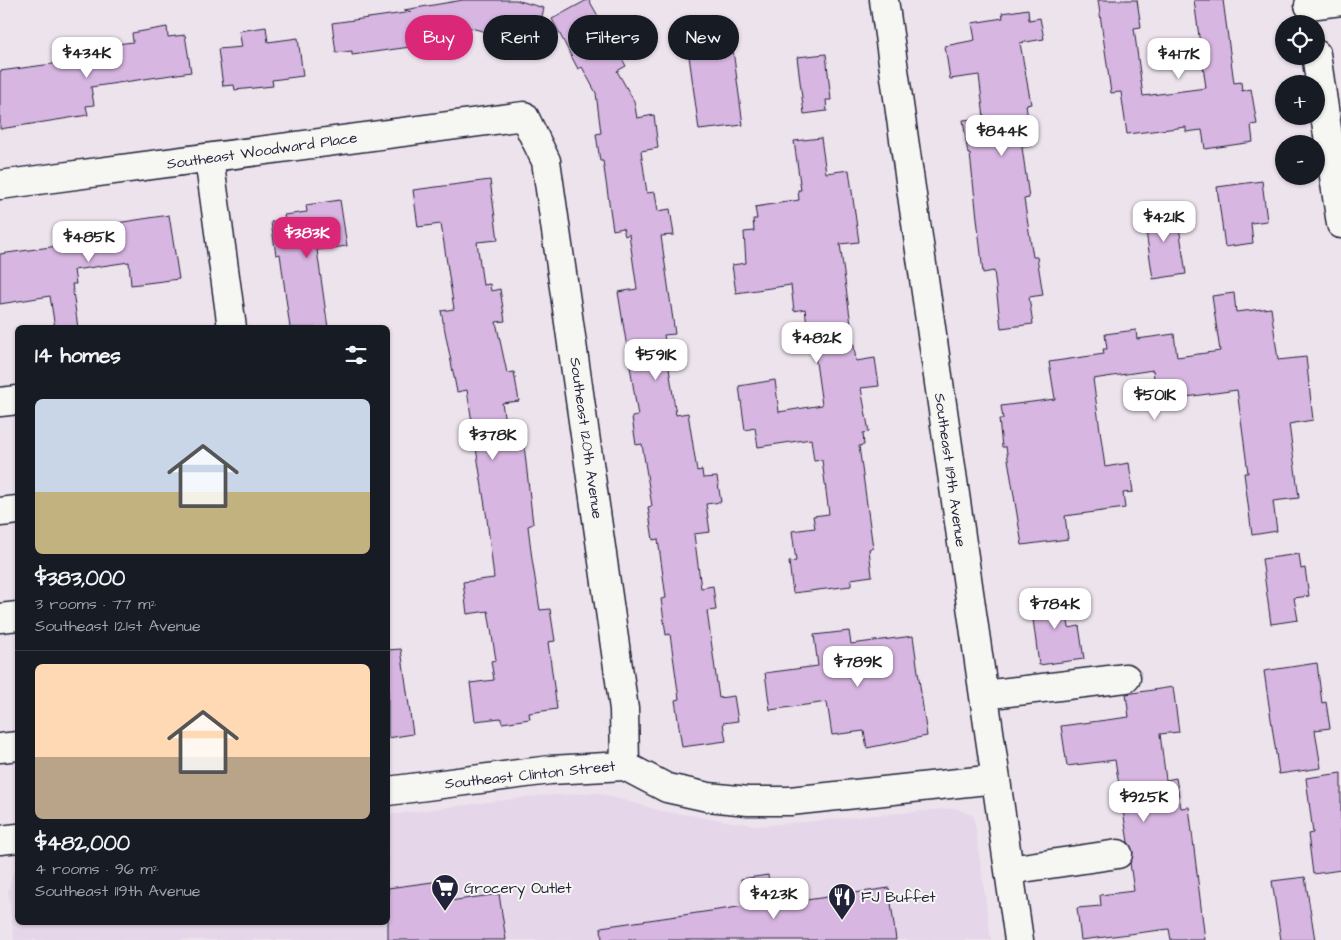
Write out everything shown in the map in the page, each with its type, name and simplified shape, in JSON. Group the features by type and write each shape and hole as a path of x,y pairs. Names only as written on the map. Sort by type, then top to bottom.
{"street":[{"name":"Southeast 119th Avenue","path":"884,0 1019,940"},
{"path":"1310,10 1341,1"},
{"path":"1318,65 1341,224"},
{"name":"Southeast Woodward Place","path":"0,185 524,116"},
{"name":"Southeast 120th Avenue","path":"524,116 546,161 624,708 625,766"},
{"path":"209,158 232,325"},
{"path":"0,402 15,400"},
{"path":"0,512 15,510"},
{"path":"0,618 15,616"},
{"path":"984,695 1126,678"},
{"path":"0,748 15,746"},
{"name":"Southeast Clinton Street","path":"390,791 550,770 625,766 667,788 708,797 748,801 790,801 996,779"},
{"path":"0,840 15,838"},
{"path":"1009,870 1118,854"}],"shaded area":[{"path":"598,793 662,811 759,826 955,808 974,816 991,940 14,940 8,891 15,869 15,925 390,925 390,815 536,796"}],"building":[{"path":"463,0 516,0 544,8 542,15 483,15 483,31 473,29 473,15 405,15 405,48 352,55 352,51 336,53 332,23 412,12 404,10"},
{"path":"587,0 589,0 597,15 568,15 568,50 558,31 558,16"},
{"path":"1098,0 1137,0 1141,27 1134,28 1143,96 1206,88 1194,0 1223,0 1234,83 1241,82 1242,91 1251,89 1257,124 1251,125 1253,142 1205,149 1202,130 1186,132 1186,127 1127,134 1121,92 1111,93"},
{"path":"1028,9 1029,20 1040,18 1044,39 1020,43 1031,104 1026,105 1032,146 1022,147 1029,198 1024,199 1033,257 1037,257 1043,295 1029,297 1033,324 1001,328 994,271 983,273 970,154 968,154 963,120 984,118 979,75 950,79 945,46 975,40 972,23 1003,18 1002,13"},
{"path":"167,27 168,37 185,35 191,72 91,87 94,105 86,106 88,115 0,129 0,71 119,55 117,44 133,42 132,33"},
{"path":"266,27 268,42 298,38 303,76 272,80 273,86 235,90 234,85 223,86 218,49 242,47 239,31"},
{"path":"826,54 831,100 826,100 827,111 804,114 797,57"},
{"path":"573,60 623,60 626,66 617,71 634,101 637,118 654,115 658,148 641,151 647,193 655,192 658,211 670,209 674,235 661,236 675,334 664,335 676,415 688,413 697,471 702,470 703,478 717,477 721,502 706,504 710,532 694,534 701,588 713,586 716,610 707,611 719,698 734,696 738,721 723,723 726,741 682,747 675,700 679,699 670,634 666,635 661,599 666,598 658,539 653,540 648,507 652,506 642,444 636,445 632,417 638,416 618,292 637,289 629,234 625,236 623,228 613,230 603,161 600,161 596,134 601,133 596,93 582,67 578,69"},
{"path":"690,60 734,60 743,125 699,130"},
{"path":"821,138 826,173 849,170 859,242 840,244 856,361 875,358 879,386 861,388 869,432 863,433 864,445 859,446 873,548 869,549 872,576 851,579 851,586 793,593 789,562 796,561 792,531 815,528 813,516 829,514 822,460 814,461 811,439 758,447 755,428 745,430 739,386 775,380 779,412 822,405 813,341 809,341 805,309 794,311 791,285 736,293 732,265 746,263 744,232 754,231 753,219 757,219 755,207 799,200 798,190 801,190 794,141"},
{"path":"490,180 498,240 477,242 483,285 490,284 491,291 500,289 505,321 496,322 507,373 514,372 519,401 502,403 509,447 524,445 533,524 528,526 540,610 550,609 555,641 548,642 557,709 529,713 530,719 502,723 501,718 475,721 470,683 494,680 491,661 496,660 488,611 467,614 463,582 494,578 467,390 457,392 441,311 454,309 441,224 418,227 413,190"},
{"path":"1262,181 1267,221 1251,223 1253,243 1225,247 1217,187"},
{"path":"340,200 347,246 317,250 328,325 290,325 280,254 276,255 271,222 285,220 284,215 307,212 306,205"},
{"path":"1176,207 1186,274 1153,279 1143,211"},
{"path":"169,215 179,279 131,285 129,262 74,270 76,284 72,284 78,325 55,325 50,296 0,304 0,254 65,245 64,231"},
{"path":"1234,293 1236,312 1271,308 1278,360 1306,357 1313,420 1289,424 1299,498 1273,501 1277,531 1252,535 1244,473 1248,473 1237,390 1157,401 1153,370 1093,379 1105,467 1129,463 1133,492 1123,493 1125,508 1065,516 1068,539 1022,545 1006,447 1002,447 999,419 1003,419 1001,406 1055,399 1049,362 1104,354 1103,349 1107,349 1105,334 1136,330 1137,339 1174,334 1177,357 1220,351 1212,296"},
{"path":"1299,554 1301,569 1305,568 1309,596 1294,598 1298,620 1271,624 1262,559"},
{"path":"1064,592 1069,628 1079,626 1084,659 1039,665 1030,596"},
{"path":"849,631 851,644 913,636 927,736 867,748 864,731 832,735 827,702 770,710 765,673 818,666 814,635"},
{"path":"401,649 413,734 390,738 390,650"},
{"path":"1317,663 1322,703 1326,702 1330,728 1315,730 1321,768 1279,774 1264,671"},
{"path":"1173,687 1179,732 1160,734 1166,780 1176,778 1181,808 1189,807 1205,940 1171,940 1169,929 1081,940 1077,908 1101,906 1100,895 1134,891 1130,863 1133,852 1128,842 1115,760 1067,766 1061,726 1129,717 1126,694"},
{"path":"1341,773 1341,870 1313,874 1308,834 1313,833 1306,778"},
{"path":"768,875 772,905 889,888 896,940 602,940 601,927 745,906 741,879"},
{"path":"1305,877 1315,940 1281,940 1272,881"},
{"name":"Grocery Outlet","path":"440,881 443,902 499,894 506,940 388,940 390,888"}],"place":[{"name":"Grocery Outlet","path":"445,912"},
{"name":"FJ Buffet","path":"842,921"}]}
